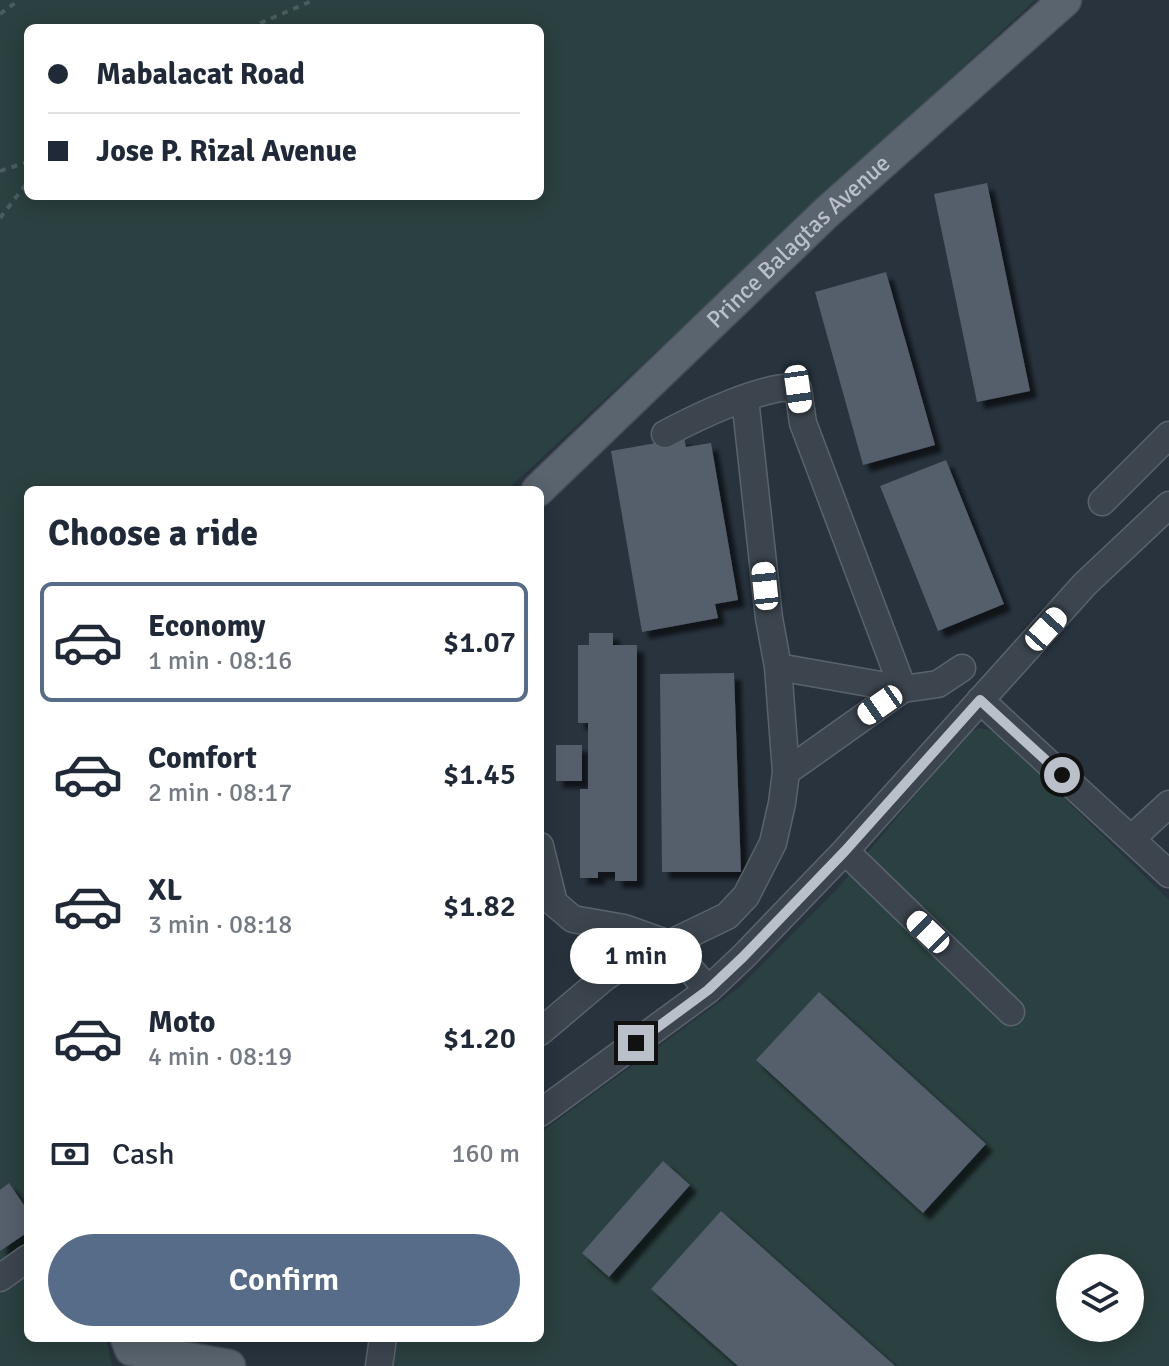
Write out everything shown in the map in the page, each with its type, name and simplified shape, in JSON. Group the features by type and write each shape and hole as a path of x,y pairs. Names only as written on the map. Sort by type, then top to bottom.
{"main road":[{"name":"Prince Balagtas Avenue","path":"542,486 827,212 1065,0"},
{"path":"130,1351 229,1366"}],"street":[{"path":"795,361 803,423 903,689"},
{"path":"665,434 745,398 782,388 798,389"},
{"path":"544,1022 631,960 727,916 746,896 773,843 786,772 778,667 769,618 745,398"},
{"path":"1102,502 1169,435"},
{"path":"544,1110 708,990 845,851 1085,584 1169,505"},
{"path":"778,667 903,689 938,684 962,668"},
{"path":"786,772 903,689"},
{"path":"980,700 1169,874"},
{"path":"1132,838 1169,804"},
{"path":"845,851 1011,1012"},
{"path":"544,862 554,903 573,919 624,928 669,944 708,990"},
{"path":"0,1278 24,1261"},
{"path":"379,1366 382,1342"}],"path":[{"path":"0,14 19,0"},
{"path":"258,24 314,0"},
{"path":"0,171 24,163"},
{"path":"0,218 24,187"}],"green space":[{"path":"0,0 1035,0 511,486 24,486 24,1342 107,1342 112,1366 0,1366"},
{"path":"979,728 994,731 1169,900 1169,1366 392,1366 394,1342 544,1342 544,1130 740,987 839,887 968,732"}],"building":[{"path":"987,183 1030,391 977,402 934,194"},
{"path":"886,272 935,445 863,465 815,292"},
{"path":"684,438 686,447 711,443 738,600 715,604 718,618 642,632 611,451"},
{"path":"946,460 1004,604 938,631 880,486"},
{"path":"589,633 613,633 613,645 637,645 637,881 615,881 615,872 598,872 598,878 580,878 580,789 588,789 588,723 578,723 578,645 589,645"},
{"path":"734,673 741,872 662,872 660,674"},
{"path":"556,745 582,745 582,781 556,781"},
{"path":"819,992 986,1144 923,1213 756,1060"},
{"path":"663,1161 690,1185 609,1277 582,1253"},
{"path":"9,1183 24,1205 24,1235 0,1251 0,1190"},
{"path":"721,1211 895,1366 738,1366 651,1289"}],"route":[{"path":"636,1043 708,990 743,957 845,851 980,700 1062,775"}]}
